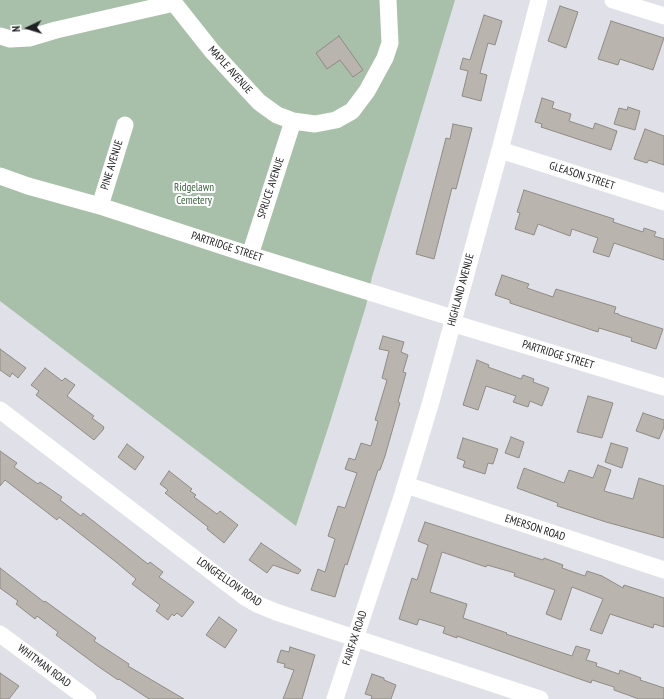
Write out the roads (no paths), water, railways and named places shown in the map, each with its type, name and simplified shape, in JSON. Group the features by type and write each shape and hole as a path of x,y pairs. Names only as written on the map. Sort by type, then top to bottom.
{"street":[{"name":"MAPLE AVENUE","path":"0,36 10,39 29,38 56,30 174,2 212,51 259,102 277,115 292,122 315,124 336,120 352,111 367,92 385,58 390,43 388,0"},
{"name":"HIGHLAND AVENUE","path":"375,578 406,485 430,406 500,150 539,0"},
{"path":"614,0 664,16"},
{"name":"SPRUCE AVENUE","path":"250,254 292,122"},
{"name":"PINE AVENUE","path":"100,206 125,125"},
{"name":"GLEASON STREET","path":"500,150 664,202"},
{"name":"PARTRIDGE STREET","path":"0,176 28,186 100,206 664,387"},
{"name":"LONGFELLOW ROAD","path":"0,410 253,601 276,612 540,699"},
{"name":"EMERSON ROAD","path":"406,485 664,570"},
{"name":"FAIRFAX ROAD","path":"335,699 375,578"},
{"name":"WHITMAN ROAD","path":"0,634 88,699"}],"park label":[{"name":"Ridgelawn Cemetery","path":"194,194"}]}
